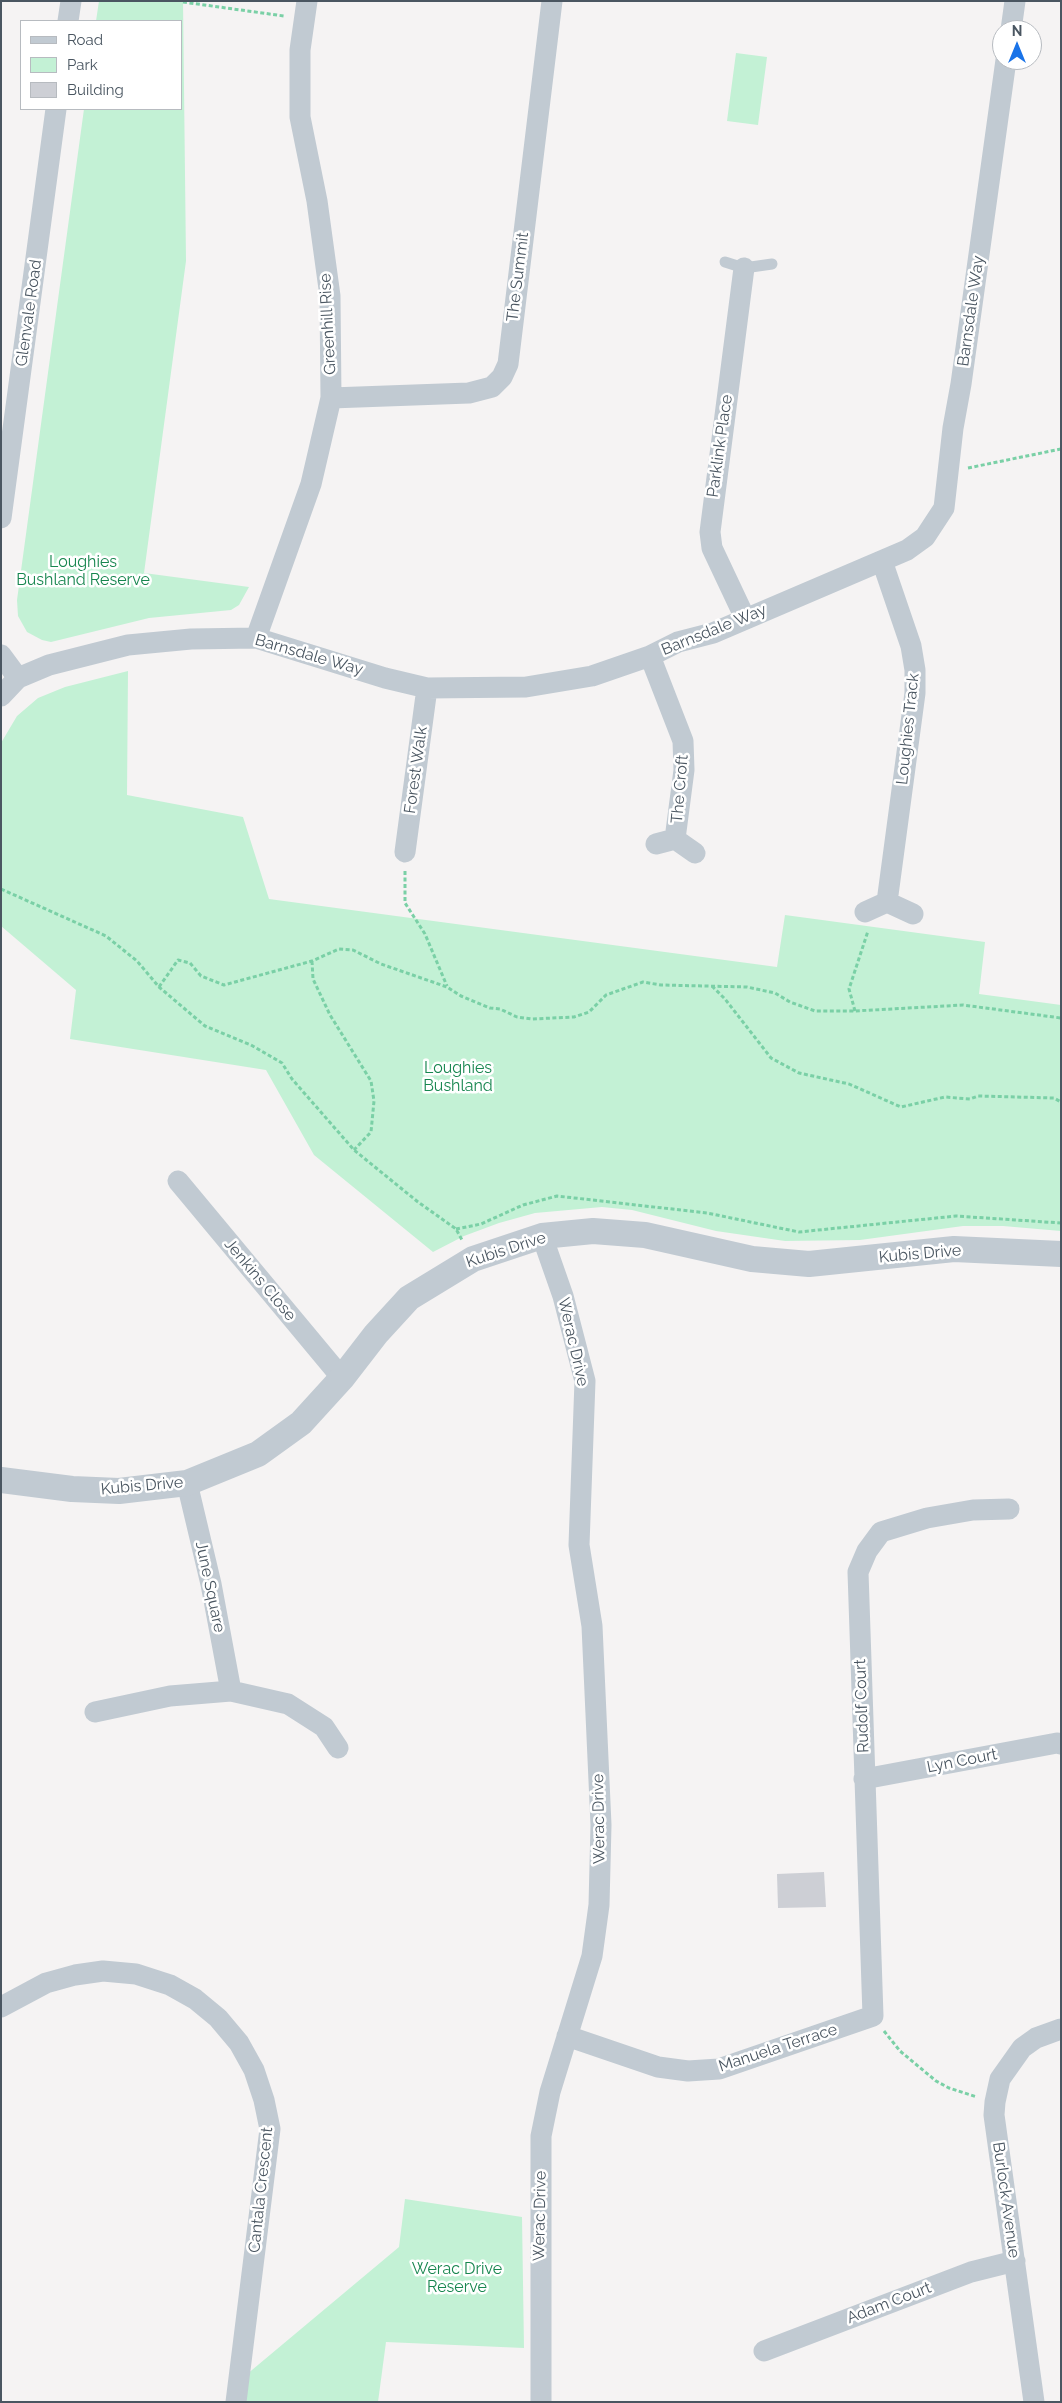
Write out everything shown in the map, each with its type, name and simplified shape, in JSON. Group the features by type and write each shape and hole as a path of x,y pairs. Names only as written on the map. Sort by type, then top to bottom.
{"street":[{"path":"68,20 70,1"},
{"name":"The Summit","path":"331,398 469,393 492,387 502,377 508,364 552,1"},
{"path":"1012,20 1015,1"},
{"name":"Greenhill Rise","path":"256,638 311,484 331,398 330,296 317,201 300,116 300,50 305,10"},
{"name":"Barnsdale Way","path":"18,678 49,665 128,645 191,639 256,638 385,678 427,688 526,687 592,676 650,656 678,642 713,633 907,550 925,537 944,508 953,428 961,384 1005,70"},
{"name":"Glenvale Road","path":"1,518 56,110"},
{"name":"Parklink Place","path":"734,265 710,532 712,548 745,618"},
{"name":"Loughies Track","path":"882,561 911,646 915,670 915,693 887,902"},
{"path":"1,655 18,678 1,696"},
{"name":"The Croft","path":"650,656 683,741 684,770 666,841 695,853"},
{"name":"Forest Walk","path":"405,857 427,688"},
{"path":"865,912 887,902 914,914"},
{"name":"Jenkins Close","path":"178,1181 342,1378"},
{"name":"Kubis Drive","path":"1,1480 72,1489 119,1491 187,1483 258,1454 301,1423 342,1378 376,1334 409,1298 474,1259 542,1236 593,1231 645,1236 752,1259 809,1264 954,1249 1061,1254"},
{"name":"Werac Drive","path":"540,2402 541,2136 550,2092 589,1970 597,1928 601,1825 592,1626 579,1545 585,1381 563,1296 542,1236"},
{"name":"June Square","path":"187,1483 211,1584 231,1691"},
{"name":"Rudolf Court","path":"873,2016 858,1572 867,1551 881,1532 927,1518 973,1510 1009,1509"},
{"path":"95,1712 170,1696 231,1691 288,1704 324,1727 338,1748"},
{"name":"Lyn Court","path":"864,1780 1047,1744 1061,1744"},
{"name":"Cantala Crescent","path":"1,2007 46,1983 75,1975 103,1971 136,1974 170,1985 195,1999 218,2018 239,2043 254,2070 264,2100 270,2129 236,2402"},
{"name":"Manuela Terrace","path":"567,2036 658,2067 688,2071 719,2069 873,2016"},
{"name":"Burlock Avenue","path":"1034,2402 994,2115 1000,2079 1022,2048 1036,2038 1061,2030"},
{"name":"Adam Court","path":"764,2351 971,2272 1015,2261"}],"lane":[{"name":"Parklink Place","path":"734,265 772,264"}],"path":[{"path":"184,2 305,10"},
{"path":"949,472 1061,449"},
{"path":"405,857 404,903 425,934 447,987"},
{"path":"1,888 106,936 137,961 159,987 205,1026 251,1045 282,1063 292,1079 354,1150 418,1202 456,1229 481,1224 523,1205 557,1196 707,1213 799,1232 956,1216 1061,1223"},
{"path":"856,1011 849,989 863,943 876,914 887,902"},
{"path":"159,987 178,960 190,963 201,976 224,985 312,961 339,949 352,950 381,964 447,987 461,996 490,1008 500,1009 517,1017 532,1019 582,1015 589,1012 606,995 643,982 661,985 748,987 775,993 790,1002 815,1011 856,1011 963,1004 1061,1018"},
{"path":"312,961 312,979 330,1015 371,1081 374,1101 371,1132 354,1150"},
{"path":"711,986 725,999 771,1058 799,1072 849,1084 900,1107 945,1096 970,1099 978,1096 1054,1098 1061,1102"},
{"path":"873,2016 900,2051 936,2081 949,2088 995,2102"}],"green space":[{"name":"Loughies Bushland Reserve","path":"99,1 183,1 186,261 144,573 249,587 239,605 231,610 149,618 51,642 42,640 27,632 18,616 17,600 84,110 182,110 182,20 96,20"},
{"path":"736,53 767,57 758,125 727,121"},
{"name":"Loughies Bushland","path":"128,671 127,795 243,817 269,899 777,967 785,915 985,942 979,994 1061,1005 1061,1231 1003,1226 963,1226 860,1240 785,1241 716,1231 632,1210 602,1207 535,1213 499,1223 464,1236 433,1252 314,1155 266,1070 70,1039 76,990 1,926 1,743 17,716 38,698 65,687"},
{"name":"Werac Drive Reserve","path":"405,2199 522,2217 524,2348 386,2342 378,2402 244,2402 246,2375 399,2247"}],"building":[{"path":"824,1872 826,1907 778,1908 777,1874"}]}
